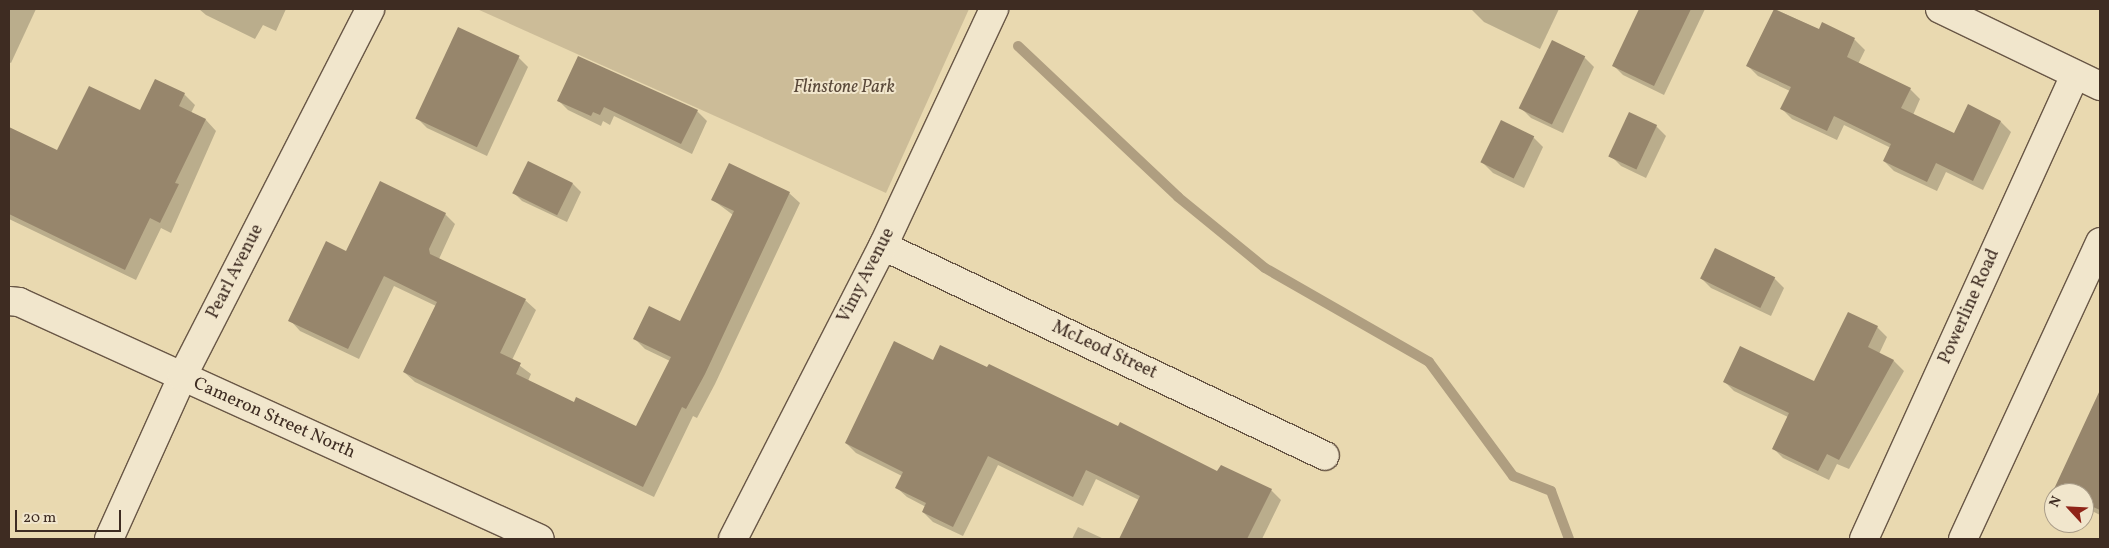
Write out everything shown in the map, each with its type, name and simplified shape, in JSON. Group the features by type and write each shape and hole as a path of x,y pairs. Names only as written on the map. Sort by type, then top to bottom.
{"street":[{"name":"Pearl Avenue","path":"110,539 182,377 370,9"},
{"name":"Vimy Avenue","path":"733,539 883,246 994,9"},
{"path":"1940,9 2100,86"},
{"name":"Powerline Road","path":"1864,539 2075,75"},
{"path":"1963,539 2100,242"},
{"name":"McLeod Street","path":"883,246 1325,456"},
{"name":"Cameron Street North","path":"9,301 19,302 540,539"}],"green space":[{"name":"Flinstone Park","path":"477,9 969,9 886,193"}],"building":[{"path":"1639,9 1691,9 1654,86 1612,66"},
{"path":"1774,9 1819,29 1822,22 1855,38 1847,57 1911,88 1901,108 1954,133 1968,104 2001,121 1973,181 1936,163 1927,182 1883,161 1891,144 1834,116 1827,131 1780,109 1791,87 1746,66"},
{"path":"458,27 520,56 477,147 415,119"},
{"path":"1552,40 1585,56 1552,125 1519,108"},
{"path":"578,56 698,110 681,144 604,107 600,115 593,112 591,116 557,101"},
{"path":"155,79 185,93 179,106 206,119 175,183 179,184 160,223 150,218 125,270 9,214 9,127 57,150 89,86 140,110"},
{"path":"1629,112 1657,125 1636,170 1608,156"},
{"path":"1501,120 1534,136 1514,178 1480,162"},
{"path":"528,161 573,183 557,215 512,193"},
{"path":"729,163 790,192 705,374 686,409 682,407 643,487 403,372 437,302 384,276 348,349 288,321 326,241 346,251 380,181 446,213 429,249 430,254 526,299 500,353 521,363 516,374 574,402 576,397 636,426 671,357 633,339 649,306 680,321 734,211 711,200"},
{"path":"1715,248 1775,277 1760,308 1700,279"},
{"path":"1848,312 1878,326 1868,347 1894,360 1839,460 1827,454 1818,471 1772,449 1789,413 1723,382 1740,346 1814,381"},
{"path":"894,341 933,360 940,345 987,367 989,364 1118,426 1120,422 1217,471 1221,465 1272,489 1247,539 1119,539 1140,496 1086,470 1073,497 988,456 953,527 922,512 926,503 895,488 903,472 845,443"},
{"path":"2100,390 2100,510 2094,507 2094,483 2057,483"}],"waterway":[{"path":"1018,46 1178,197 1265,268 1429,362 1513,476 1551,491 1569,539"}]}
